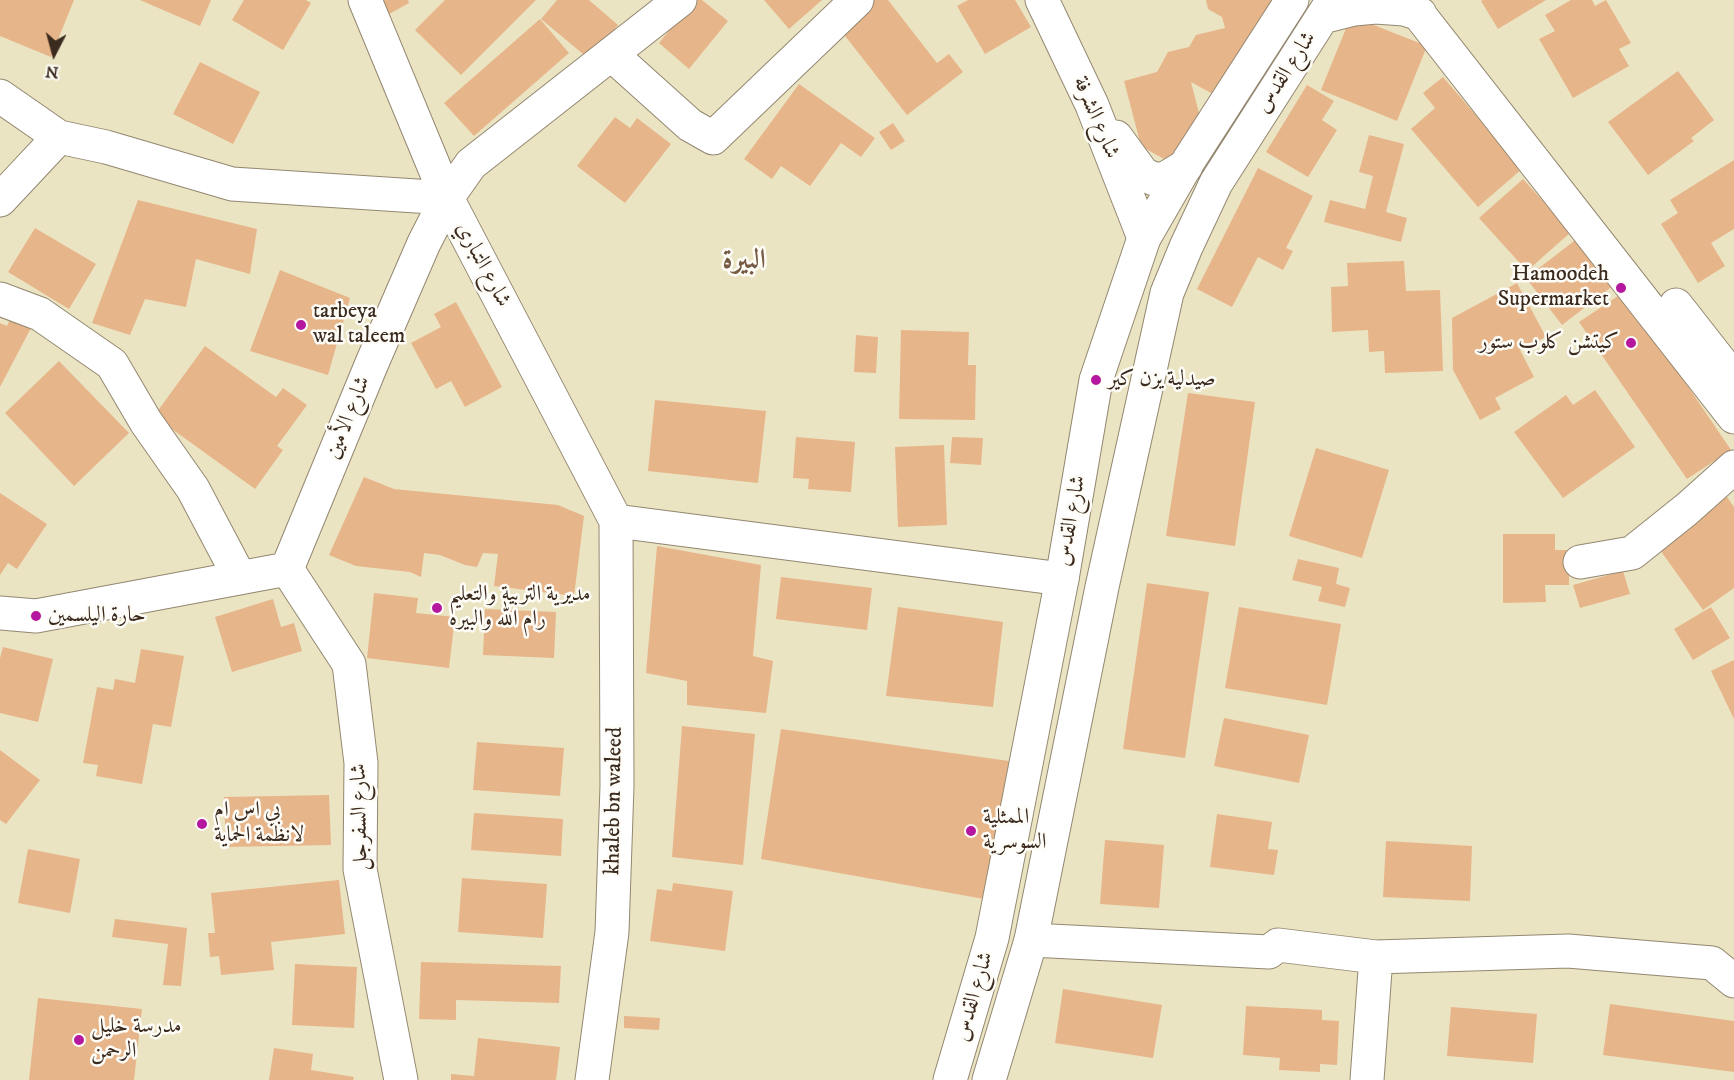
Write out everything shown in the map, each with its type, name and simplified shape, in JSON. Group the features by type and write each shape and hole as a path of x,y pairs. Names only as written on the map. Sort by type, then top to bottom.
{"street":[{"name":"شارع التباري","path":"365,0 447,198 616,521"},
{"name":"شارع الأمين","path":"287,569 372,363 424,243 447,198 471,164 680,0"},
{"path":"611,54 690,125 713,138 857,0"},
{"name":"شارع الشرفة","path":"1042,0 1092,105 1144,238"},
{"name":"شارع القدس","path":"950,1080 992,938 1062,579 1096,380 1144,238 1186,166 1292,0"},
{"path":"1328,8 1404,9 1427,3"},
{"path":"1427,3 1734,379"},
{"path":"1427,3 1734,417"},
{"name":"شارع القدس","path":"989,1080 1031,940 1102,587 1167,293 1216,183 1328,8"},
{"path":"0,96 59,137 106,147 232,184 447,198"},
{"path":"1092,105 1143,174 1154,179 1164,179 1186,166"},
{"path":"0,200 59,137"},
{"path":"0,299 40,314 112,364 146,422 193,489 240,578"},
{"path":"1580,562 1632,553 1687,509 1734,467"},
{"path":"616,521 1062,579"},
{"name":"khaleb bn waleed","path":"592,1080 612,932 617,786 616,521"},
{"path":"0,613 36,616 287,569"},
{"name":"شارع السفرجل","path":"287,569 349,664 361,763 360,870 401,1080"},
{"path":"992,938 1269,952 1278,945 1376,957 1568,951 1712,963 1734,981"},
{"path":"1367,1080 1376,957"}],"building":[{"path":"0,0 74,0 51,57 0,36"},
{"path":"140,0 211,0 200,26"},
{"path":"244,0 306,0 311,3 283,50 232,20"},
{"path":"374,0 408,0 409,3 384,17"},
{"path":"445,0 536,0 461,75 415,30"},
{"path":"557,0 589,0 618,25 589,59 541,19"},
{"path":"694,0 702,0 728,21 689,69 659,43"},
{"path":"764,0 822,0 789,29"},
{"path":"865,0 888,0 937,63 949,54 963,72 907,115 835,23"},
{"path":"968,0 1015,0 1031,27 985,54 957,6"},
{"path":"1206,0 1275,0 1220,98 1191,82 1199,113 1171,163 1141,146 1124,81 1157,72 1168,52 1189,47 1196,35 1225,28 1222,17 1208,9"},
{"path":"1546,0 1498,29 1481,1"},
{"path":"1571,0 1592,0 1595,6 1606,0 1631,43 1619,49 1629,66 1573,98 1539,39 1555,31 1545,15"},
{"path":"1351,16 1427,46 1397,121 1321,90"},
{"path":"540,19 569,53 474,136 444,103"},
{"path":"200,62 260,92 233,144 173,114"},
{"path":"1678,71 1714,120 1691,138 1694,141 1648,175 1608,122"},
{"path":"1443,77 1522,169 1478,207 1411,129 1435,108 1423,93"},
{"path":"799,84 875,138 861,157 841,143 810,186 781,166 772,179 744,159"},
{"path":"1307,85 1334,101 1322,120 1337,130 1308,177 1266,152"},
{"path":"615,117 630,128 637,118 671,144 625,203 577,166"},
{"path":"893,123 905,141 891,150 879,132"},
{"path":"1369,135 1404,144 1386,212 1407,218 1401,242 1324,222 1330,200 1365,209 1373,176 1359,172"},
{"path":"1734,160 1734,229 1711,243 1725,266 1698,283 1661,224 1678,213 1670,200"},
{"path":"1258,168 1313,196 1286,248 1293,251 1283,270 1258,257 1232,307 1197,289"},
{"path":"1523,179 1571,232 1527,271 1479,218"},
{"path":"138,200 257,229 250,274 196,259 186,307 145,299 130,335 92,323"},
{"path":"35,228 96,264 69,309 8,272"},
{"path":"1578,238 1614,285 1562,325 1526,278"},
{"path":"1404,261 1406,291 1440,290 1443,371 1385,373 1384,351 1369,352 1368,330 1332,332 1331,287 1348,286 1347,263"},
{"name":"tarbeya wal taleem","path":"280,270 350,298 328,375 250,351"},
{"path":"1517,283 1546,337 1520,350 1534,377 1495,398 1501,409 1480,420 1453,370 1452,318"},
{"path":"1624,292 1731,450 1687,479 1579,322"},
{"path":"456,302 502,387 465,407 451,381 436,389 411,343 441,327 434,314"},
{"path":"12,315 32,326 0,387 0,323 7,326"},
{"path":"901,330 969,332 968,365 976,365 975,420 899,419"},
{"path":"856,335 878,337 876,373 854,372"},
{"path":"205,346 276,397 283,388 307,405 277,446 283,450 255,489 154,416"},
{"path":"59,361 129,433 74,486 5,413"},
{"path":"1595,390 1635,447 1563,498 1514,432 1566,395 1573,405"},
{"path":"1188,393 1255,402 1235,546 1166,536"},
{"path":"655,400 766,411 758,483 648,471"},
{"path":"796,437 855,442 851,492 808,489 809,479 793,478"},
{"path":"952,437 983,438 981,465 950,463"},
{"path":"944,445 947,525 898,527 895,447"},
{"path":"1316,448 1389,470 1362,558 1289,536"},
{"path":"364,477 394,489 558,505 584,516 574,596 494,586 498,554 483,553 477,567 440,555 424,553 421,577 410,572 356,566 329,555"},
{"path":"0,493 47,524 17,569 8,563 0,575"},
{"path":"1725,494 1734,507 1734,588 1703,610 1655,543"},
{"path":"1503,534 1555,534 1555,550 1569,550 1569,585 1545,585 1546,602 1503,603"},
{"path":"657,546 761,565 753,656 773,661 766,713 687,705 687,681 646,673"},
{"path":"1298,559 1339,568 1336,584 1350,588 1345,607 1318,601 1322,587 1292,580"},
{"path":"1623,571 1630,594 1580,608 1573,585"},
{"path":"781,577 872,588 867,630 776,619"},
{"path":"1147,583 1209,592 1185,758 1123,749"},
{"path":"374,593 418,598 416,613 455,617 449,668 367,658"},
{"path":"273,599 281,627 294,623 302,651 232,672 215,617"},
{"path":"898,607 1003,622 993,707 886,696"},
{"path":"1239,607 1341,624 1327,705 1225,688"},
{"path":"1711,607 1730,638 1693,660 1674,629"},
{"path":"485,609 556,612 554,658 483,655"},
{"path":"3,647 53,659 38,722 0,713 0,658"},
{"path":"141,649 184,656 171,727 153,724 142,784 96,776 98,765 83,763 97,687 113,690 115,679 135,683"},
{"path":"1734,660 1734,719 1711,671"},
{"path":"1224,718 1309,735 1299,783 1214,766"},
{"path":"682,726 755,734 743,865 672,857"},
{"path":"781,729 1009,761 984,899 761,859"},
{"path":"477,742 564,748 560,796 473,790"},
{"path":"0,750 40,780 6,824 0,820"},
{"path":"329,795 331,845 226,847 224,797"},
{"path":"474,813 563,819 561,856 471,850"},
{"path":"1217,814 1272,822 1268,849 1278,850 1274,875 1210,867"},
{"path":"1105,840 1164,845 1159,908 1100,904"},
{"path":"1386,841 1472,846 1470,901 1383,897"},
{"path":"28,849 80,859 70,913 18,903"},
{"path":"462,878 547,884 543,938 458,932"},
{"path":"339,880 345,934 271,942 274,970 221,975 219,956 210,957 208,933 215,933 211,893"},
{"path":"673,883 733,891 725,951 650,941 657,889 672,891"},
{"path":"115,919 187,928 181,986 163,985 168,944 112,937"},
{"path":"421,962 561,966 559,1003 456,1000 456,1020 419,1019"},
{"path":"295,964 357,967 354,1028 292,1025"},
{"path":"1063,989 1162,1005 1153,1058 1055,1043"},
{"path":"38,998 142,1009 134,1080 29,1080"},
{"path":"1610,1004 1734,1021 1734,1072 1603,1055"},
{"path":"1246,1006 1322,1010 1322,1020 1339,1021 1337,1065 1320,1064 1320,1072 1279,1070 1280,1058 1243,1055"},
{"path":"1451,1007 1537,1014 1533,1063 1447,1056"},
{"path":"624,1016 660,1018 659,1030 624,1028"},
{"path":"478,1038 560,1047 556,1080 451,1080 451,1074 474,1076"},
{"path":"274,1048 313,1054 311,1070 354,1077 353,1080 269,1080"}],"place":[{"name":"Hamoodeh Supermarket","path":"1621,288"},
{"name":"tarbeya wal taleem","path":"301,325"},
{"name":"كيتشن كلوب ستور","path":"1631,343"},
{"name":"صيدلية يزن كير","path":"1096,380"},
{"name":"مديرية التربية والتعليم رام الله والبيره","path":"437,608"},
{"name":"حارة اليلسمين","path":"36,616"},
{"name":"بي اس ام لانظمة الحماية","path":"202,824"},
{"name":"الممثلية السوسرية","path":"971,831"},
{"name":"مدرسة خليل الرحمن","path":"79,1040"}],"district":[{"name":"البيرة","path":"744,262"}]}
